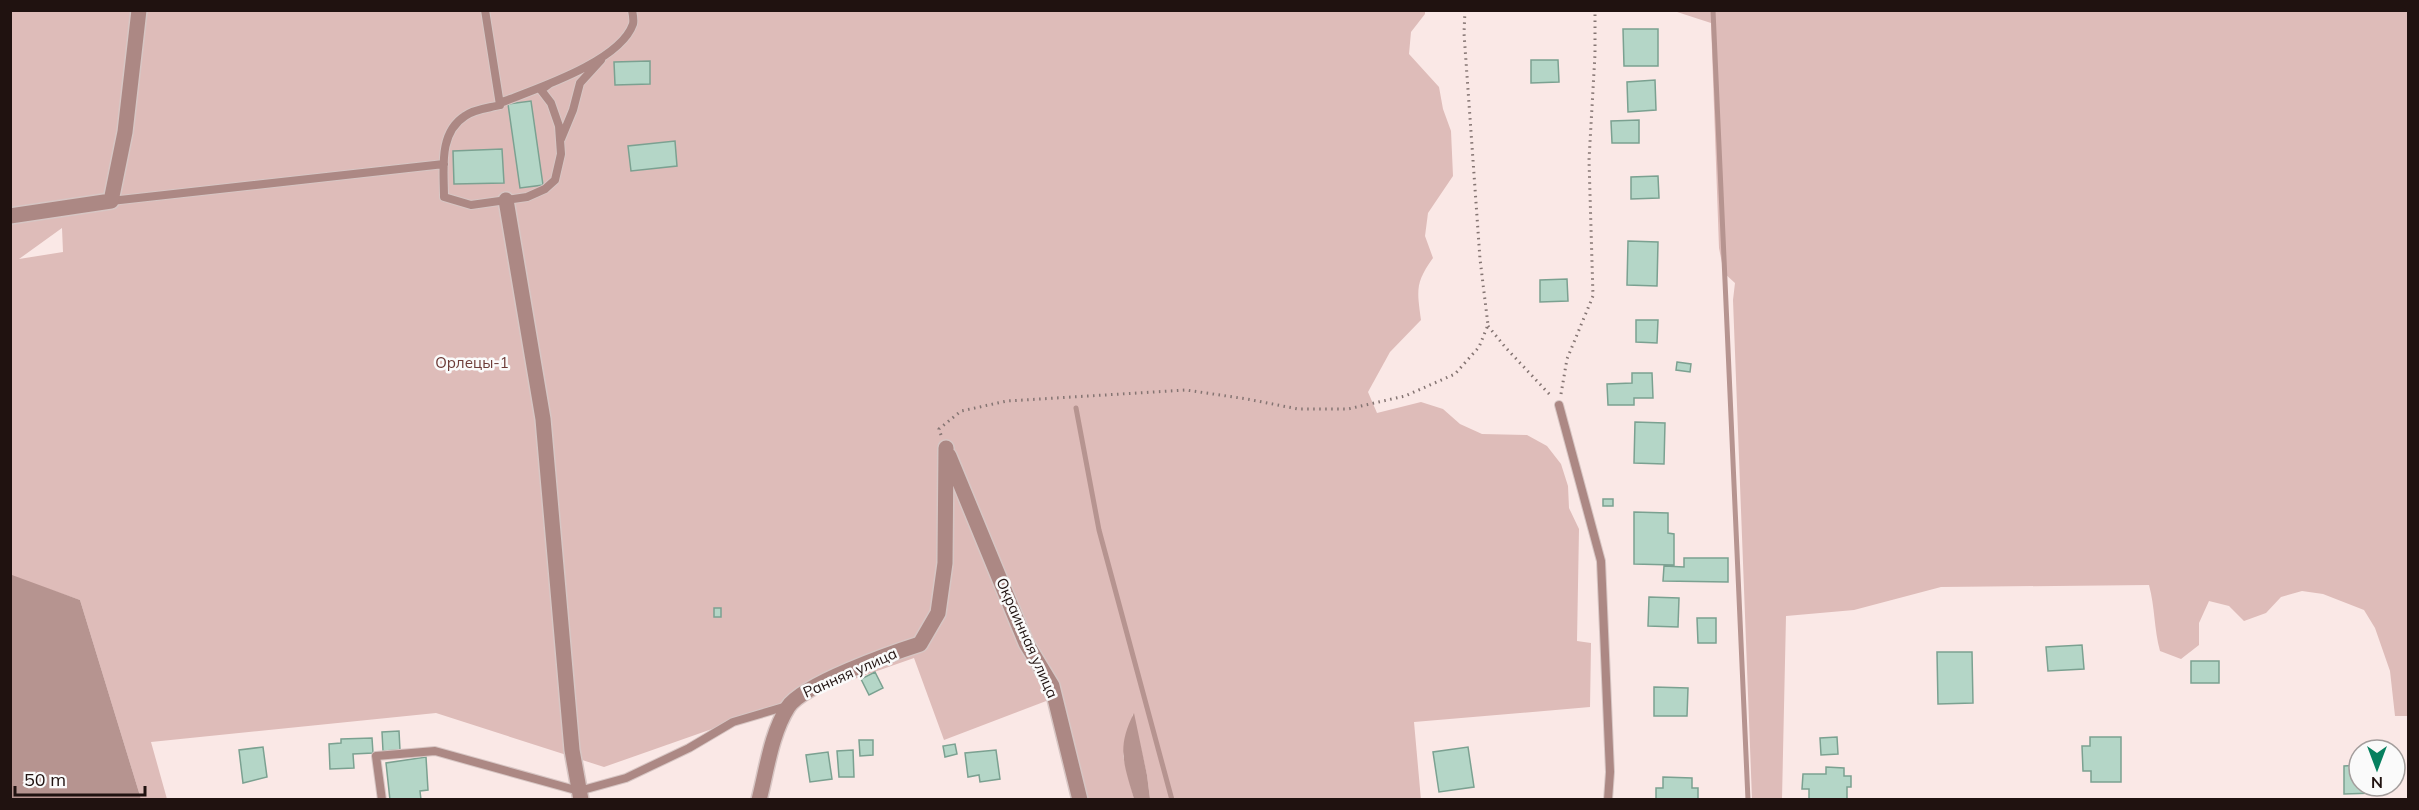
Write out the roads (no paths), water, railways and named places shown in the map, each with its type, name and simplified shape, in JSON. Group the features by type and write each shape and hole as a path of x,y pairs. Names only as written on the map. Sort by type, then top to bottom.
{"street":[{"path":"10,216 111,201 124,132 139,10"},
{"path":"506,200 543,419 572,750 580,795"},
{"name":"Ранняя улица","path":"759,800 775,733 789,706 800,694 875,659 920,644 938,613 945,564 946,448"},
{"name":"Окраинная улица","path":"946,448 1026,643 1052,686 1080,800"}],"lane":[{"path":"485,10 500,105"},
{"path":"560,141 573,110 580,82 623,40 633,23 632,10"},
{"path":"549,84 541,90 551,103 559,126 561,154 555,180 545,189 527,197 471,205 444,197 445,144 452,125 466,114 500,105 500,102 549,84 605,56"},
{"path":"111,201 444,164"},
{"path":"1559,405 1584,504 1602,561 1610,772 1608,800"},
{"path":"382,800 376,756 435,751 580,795 626,778 689,748 733,722 789,706"}],"waterway":[{"path":"1713,10 1748,800"},
{"path":"1076,408 1099,530 1172,800"}],"park label":[{"name":"Орлецы-1","path":"472,363"}]}
